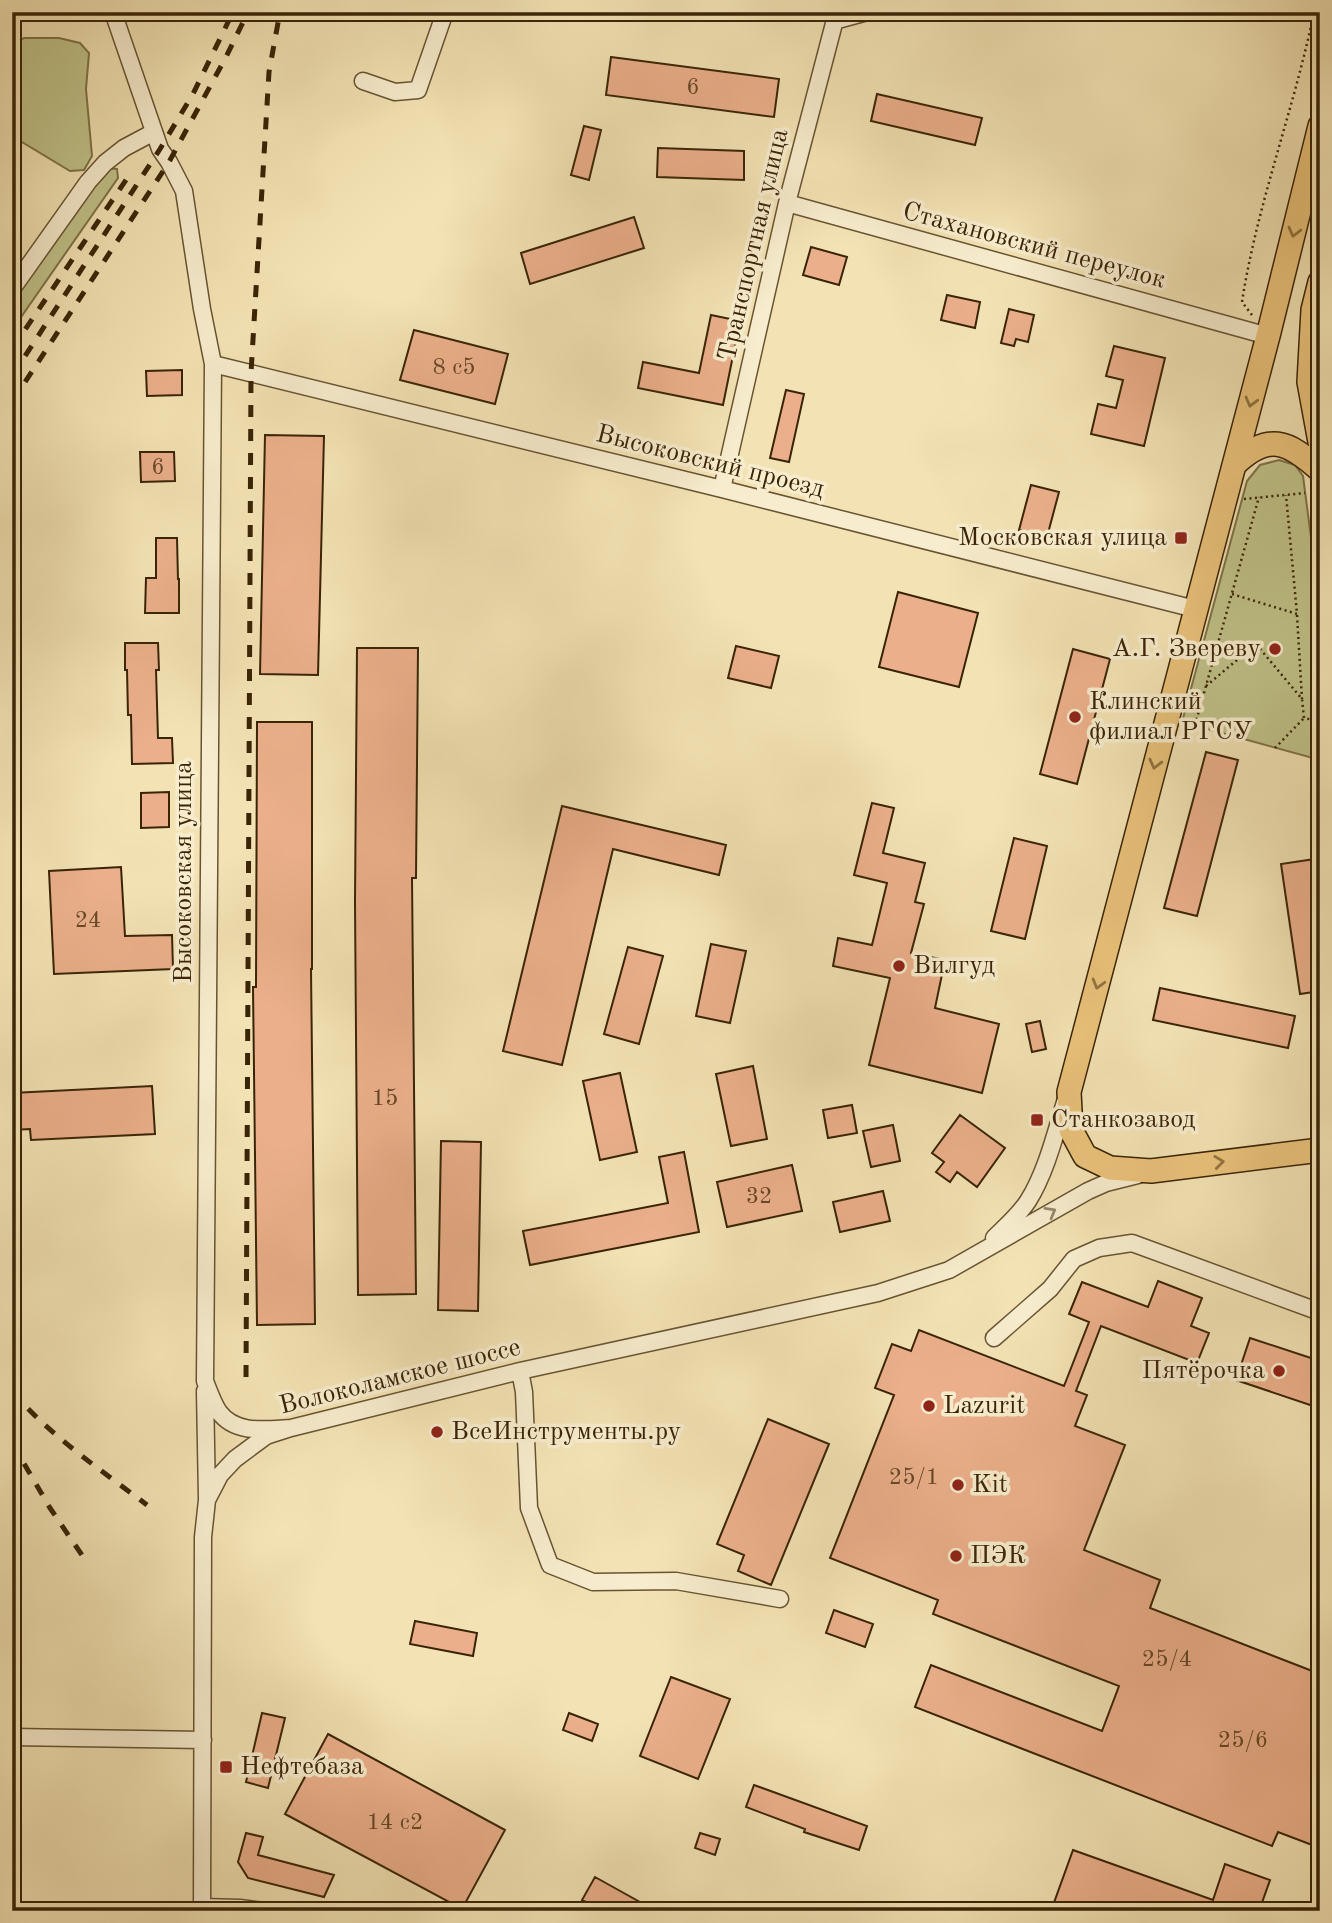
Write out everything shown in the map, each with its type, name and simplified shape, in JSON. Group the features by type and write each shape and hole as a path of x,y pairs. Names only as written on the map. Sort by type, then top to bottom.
{"highway":[{"path":"1318,134 1262,328 1234,465 1069,1091 1071,1130 1085,1156 1110,1168 1151,1171 1320,1150"},
{"path":"1320,282 1313,310 1309,382 1320,442"},
{"path":"1234,465 1246,453 1274,443 1287,446 1305,456 1320,470"}],"street":[{"name":"Высоковская улица","path":"113,12 160,149 184,191 213,364 205,1381 208,1500"},
{"path":"363,80 396,92 418,90 445,12"},
{"path":"836,17 867,12"},
{"name":"Транспортная улица","path":"722,489 787,203 836,17"},
{"path":"12,289 88,182 105,163 124,148 154,132"},
{"name":"Стахановский переулок","path":"787,203 1262,328"},
{"name":"Высоковский проезд","path":"213,364 722,489 1195,610"},
{"name":"Волоколамское шоссе","path":"949,1270 992,1239 1027,1203 1037,1184 1069,1091"},
{"name":"Волоколамское шоссе","path":"202,1909 203,1537 208,1500 219,1475 235,1459 266,1436 291,1428 520,1371 878,1293 949,1270 1088,1191 1106,1183 1151,1171"},
{"path":"994,1338 1050,1289 1074,1259 1099,1248 1132,1244 1320,1312"},
{"path":"520,1371 524,1392 529,1508 550,1565 593,1582 676,1581 780,1599"},
{"name":"Высоковская улица","path":"205,1381 219,1412 231,1423 252,1430 291,1428"},
{"path":"12,1737 203,1740"},
{"path":"202,1909 240,1908 263,1911"}],"path":[{"path":"1262,328 1242,302 1247,266 1314,12"},
{"path":"1241,499 1306,493"},
{"path":"1286,495 1304,718"},
{"path":"1195,725 1259,497"},
{"path":"1232,594 1297,614"},
{"path":"1206,686 1256,644 1302,699"},
{"path":"1304,718 1319,721 1320,736"},
{"path":"1275,748 1304,718"}],"green space":[{"path":"24,38 59,38 80,43 89,53 86,89 92,156 84,170 70,171 12,136 12,46"},
{"path":"105,168 117,169 118,178 12,330 12,299"},
{"path":"1279,460 1295,465 1303,476 1320,606 1320,760 1182,722 1247,481 1260,465"}],"building":[{"path":"611,57 779,79 774,117 606,95"},
{"path":"877,94 982,118 975,145 871,121"},
{"path":"584,126 601,130 589,180 571,175"},
{"path":"658,148 744,151 744,180 657,177"},
{"path":"634,217 644,248 530,284 521,253"},
{"path":"811,247 847,257 839,285 803,275"},
{"path":"947,295 980,302 975,328 941,320"},
{"path":"1009,309 1034,315 1028,342 1016,339 1014,346 1001,343"},
{"path":"711,315 740,321 723,405 638,388 643,362 699,373"},
{"path":"414,330 508,354 495,404 400,380"},
{"path":"1114,346 1165,358 1144,446 1091,434 1098,404 1116,408 1123,380 1106,376"},
{"path":"182,370 182,395 147,396 146,371"},
{"path":"786,390 804,394 789,462 770,458"},
{"path":"265,435 324,436 318,675 260,674"},
{"path":"140,452 174,452 175,481 141,482"},
{"path":"1031,485 1059,492 1047,537 1019,530"},
{"path":"156,538 177,538 179,613 145,613 146,578 156,578"},
{"path":"898,592 978,613 959,687 879,667"},
{"path":"125,643 158,643 158,738 172,738 173,763 132,764"},
{"path":"736,646 779,656 771,688 728,678"},
{"path":"357,648 418,648 416,878 412,878 416,1294 358,1295 355,902"},
{"name":"Клинский филиал РГСУ","path":"1073,649 1110,659 1077,784 1040,774"},
{"path":"257,722 312,722 311,969 315,1324 257,1325 253,987 256,987"},
{"path":"1206,752 1238,760 1197,916 1164,908"},
{"path":"169,792 169,827 141,828 141,793"},
{"path":"872,803 894,808 883,853 925,863 915,902 924,904 911,953 945,960 935,1008 999,1024 982,1093 869,1065 890,978 833,966 838,938 872,945 887,883 854,875"},
{"path":"562,806 726,845 719,875 613,849 562,1065 503,1051"},
{"path":"1014,838 1047,846 1025,939 991,931"},
{"path":"1315,859 1320,891 1320,991 1300,994 1281,864"},
{"path":"121,867 125,936 172,935 173,969 54,974 49,871"},
{"path":"711,944 746,951 730,1023 696,1016"},
{"path":"628,947 663,956 639,1044 604,1034"},
{"path":"1160,988 1295,1016 1288,1048 1153,1020"},
{"path":"1040,1021 1046,1049 1032,1052 1026,1024"},
{"path":"753,1066 767,1139 731,1146 716,1074"},
{"path":"620,1073 637,1152 600,1160 583,1081"},
{"path":"152,1086 155,1134 31,1140 30,1129 12,1130 12,1093"},
{"path":"852,1105 857,1133 828,1138 823,1110"},
{"path":"960,1115 1005,1148 977,1187 957,1172 950,1182 936,1172 944,1162 932,1153"},
{"path":"893,1125 900,1161 871,1167 863,1131"},
{"path":"441,1141 481,1142 478,1311 438,1310"},
{"path":"684,1152 699,1232 530,1265 523,1231 668,1203 659,1157"},
{"path":"792,1165 802,1211 727,1227 717,1182"},
{"path":"883,1191 890,1221 840,1232 833,1202"},
{"path":"1158,1281 1202,1298 1191,1326 1209,1333 1197,1363 1101,1326 1076,1391 1087,1395 1075,1426 1125,1445 1084,1550 1160,1580 1150,1608 1320,1674 1320,1848 1278,1832 1272,1846 915,1707 931,1665 1102,1731 1119,1686 933,1614 938,1600 830,1558 894,1395 875,1388 892,1344 911,1351 919,1330 1064,1386 1089,1322 1069,1314 1082,1282 1148,1307"},
{"name":"Пятёрочка","path":"1250,1338 1320,1361 1320,1385 1313,1406 1236,1380"},
{"path":"768,1419 829,1444 771,1585 738,1571 744,1555 717,1544"},
{"path":"834,1610 873,1624 865,1647 826,1633"},
{"path":"415,1621 477,1633 473,1656 410,1644"},
{"path":"671,1677 730,1699 698,1779 640,1756"},
{"path":"262,1713 285,1718 268,1788 246,1782"},
{"path":"569,1713 598,1724 592,1741 563,1730"},
{"path":"328,1734 505,1830 462,1909 285,1814"},
{"path":"754,1785 867,1826 859,1850 804,1832 805,1829 746,1807"},
{"path":"246,1833 263,1837 258,1855 334,1875 324,1897 248,1878 238,1862"},
{"path":"700,1833 720,1839 715,1855 695,1848"},
{"path":"1073,1850 1213,1900 1225,1864 1270,1880 1259,1911 1051,1911"},
{"path":"595,1877 656,1911 602,1911 582,1900"}],"railway":[{"path":"12,376 160,149 193,94 233,12"},
{"path":"12,402 169,162 248,12"},
{"path":"246,1377 251,373 269,72 280,12"},
{"path":"12,349 130,174"},
{"path":"12,1391 59,1438 147,1505"},
{"path":"12,1443 50,1508 88,1564"}],"place":[{"name":"Московская улица","path":"1181,538"},
{"name":"А.Г. Звереву","path":"1275,649"},
{"name":"Клинский филиал РГСУ","path":"1075,717"},
{"name":"Вилгуд","path":"899,966"},
{"name":"Станкозавод","path":"1037,1120"},
{"name":"Пятёрочка","path":"1279,1371"},
{"name":"Lazurit","path":"929,1406"},
{"name":"ВсеИнструменты.ру","path":"437,1432"},
{"name":"Kit","path":"958,1485"},
{"name":"ПЭК","path":"956,1556"},
{"name":"Нефтебаза","path":"226,1767"}]}
